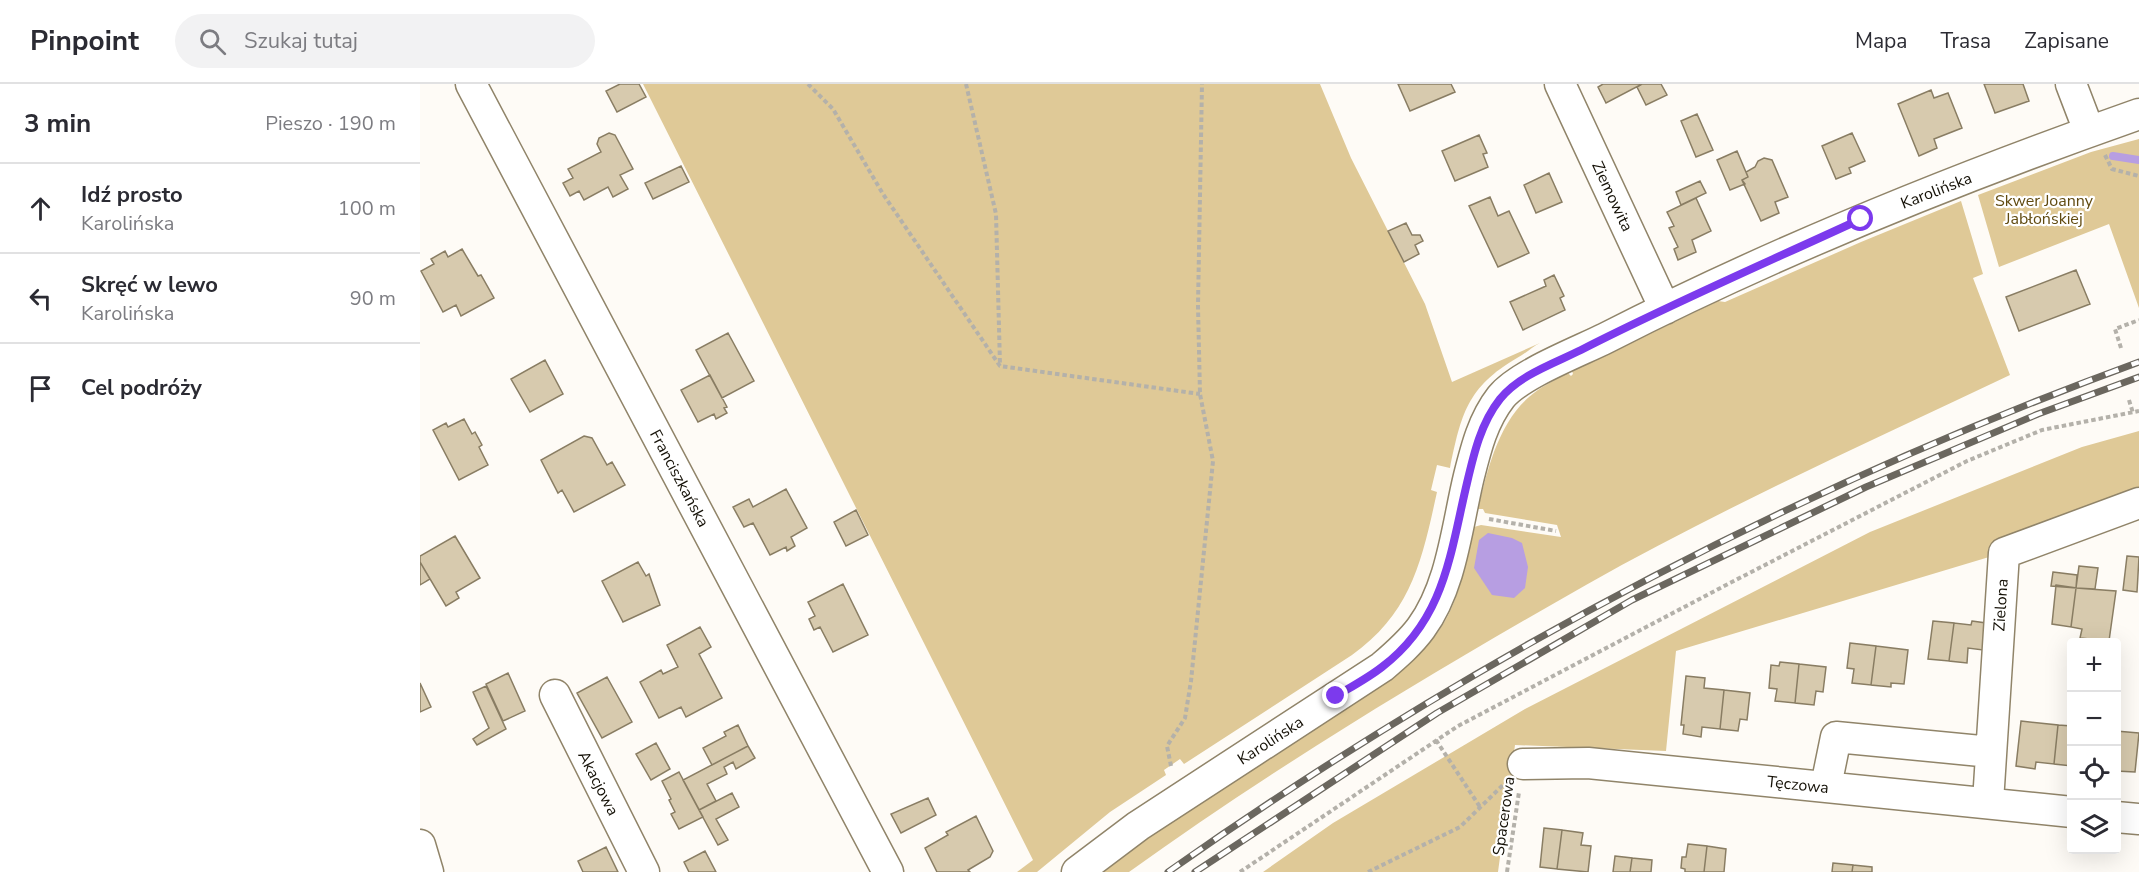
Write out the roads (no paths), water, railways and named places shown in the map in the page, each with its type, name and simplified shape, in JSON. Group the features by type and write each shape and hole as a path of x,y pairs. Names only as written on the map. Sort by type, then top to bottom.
{"street":[{"name":"Franciszkańska","path":"471,84 888,872"},
{"name":"Ziemowita","path":"1560,84 1665,309"},
{"path":"2071,84 2093,130"},
{"name":"Karolińska","path":"1077,872 1138,826 1382,667 1405,647 1426,622 1441,590 1476,450 1487,418 1500,398 1526,378 1665,309 1861,219 2139,114"},
{"name":"Zielona","path":"1988,802 2004,553 2139,503"},
{"name":"Akacjowa","path":"555,695 644,872"},
{"path":"1826,786 1836,737 1991,752"},
{"name":"Tęczowa","path":"1523,764 1588,763 2067,811"},
{"path":"2121,817 2139,819"},
{"path":"420,845 428,872"}],"waterway":[{"path":"2113,156 2139,160"}],"railway":[{"path":"1168,872 1282,795 1398,721 1516,651 1637,585 1760,523 1884,465 2011,411 2139,362"},
{"path":"1195,872 1437,713 1632,600 1866,487 2038,414 2139,377"}],"park label":[{"name":"Skwer Joanny Jabłońskiej","path":"2044,209"}]}
